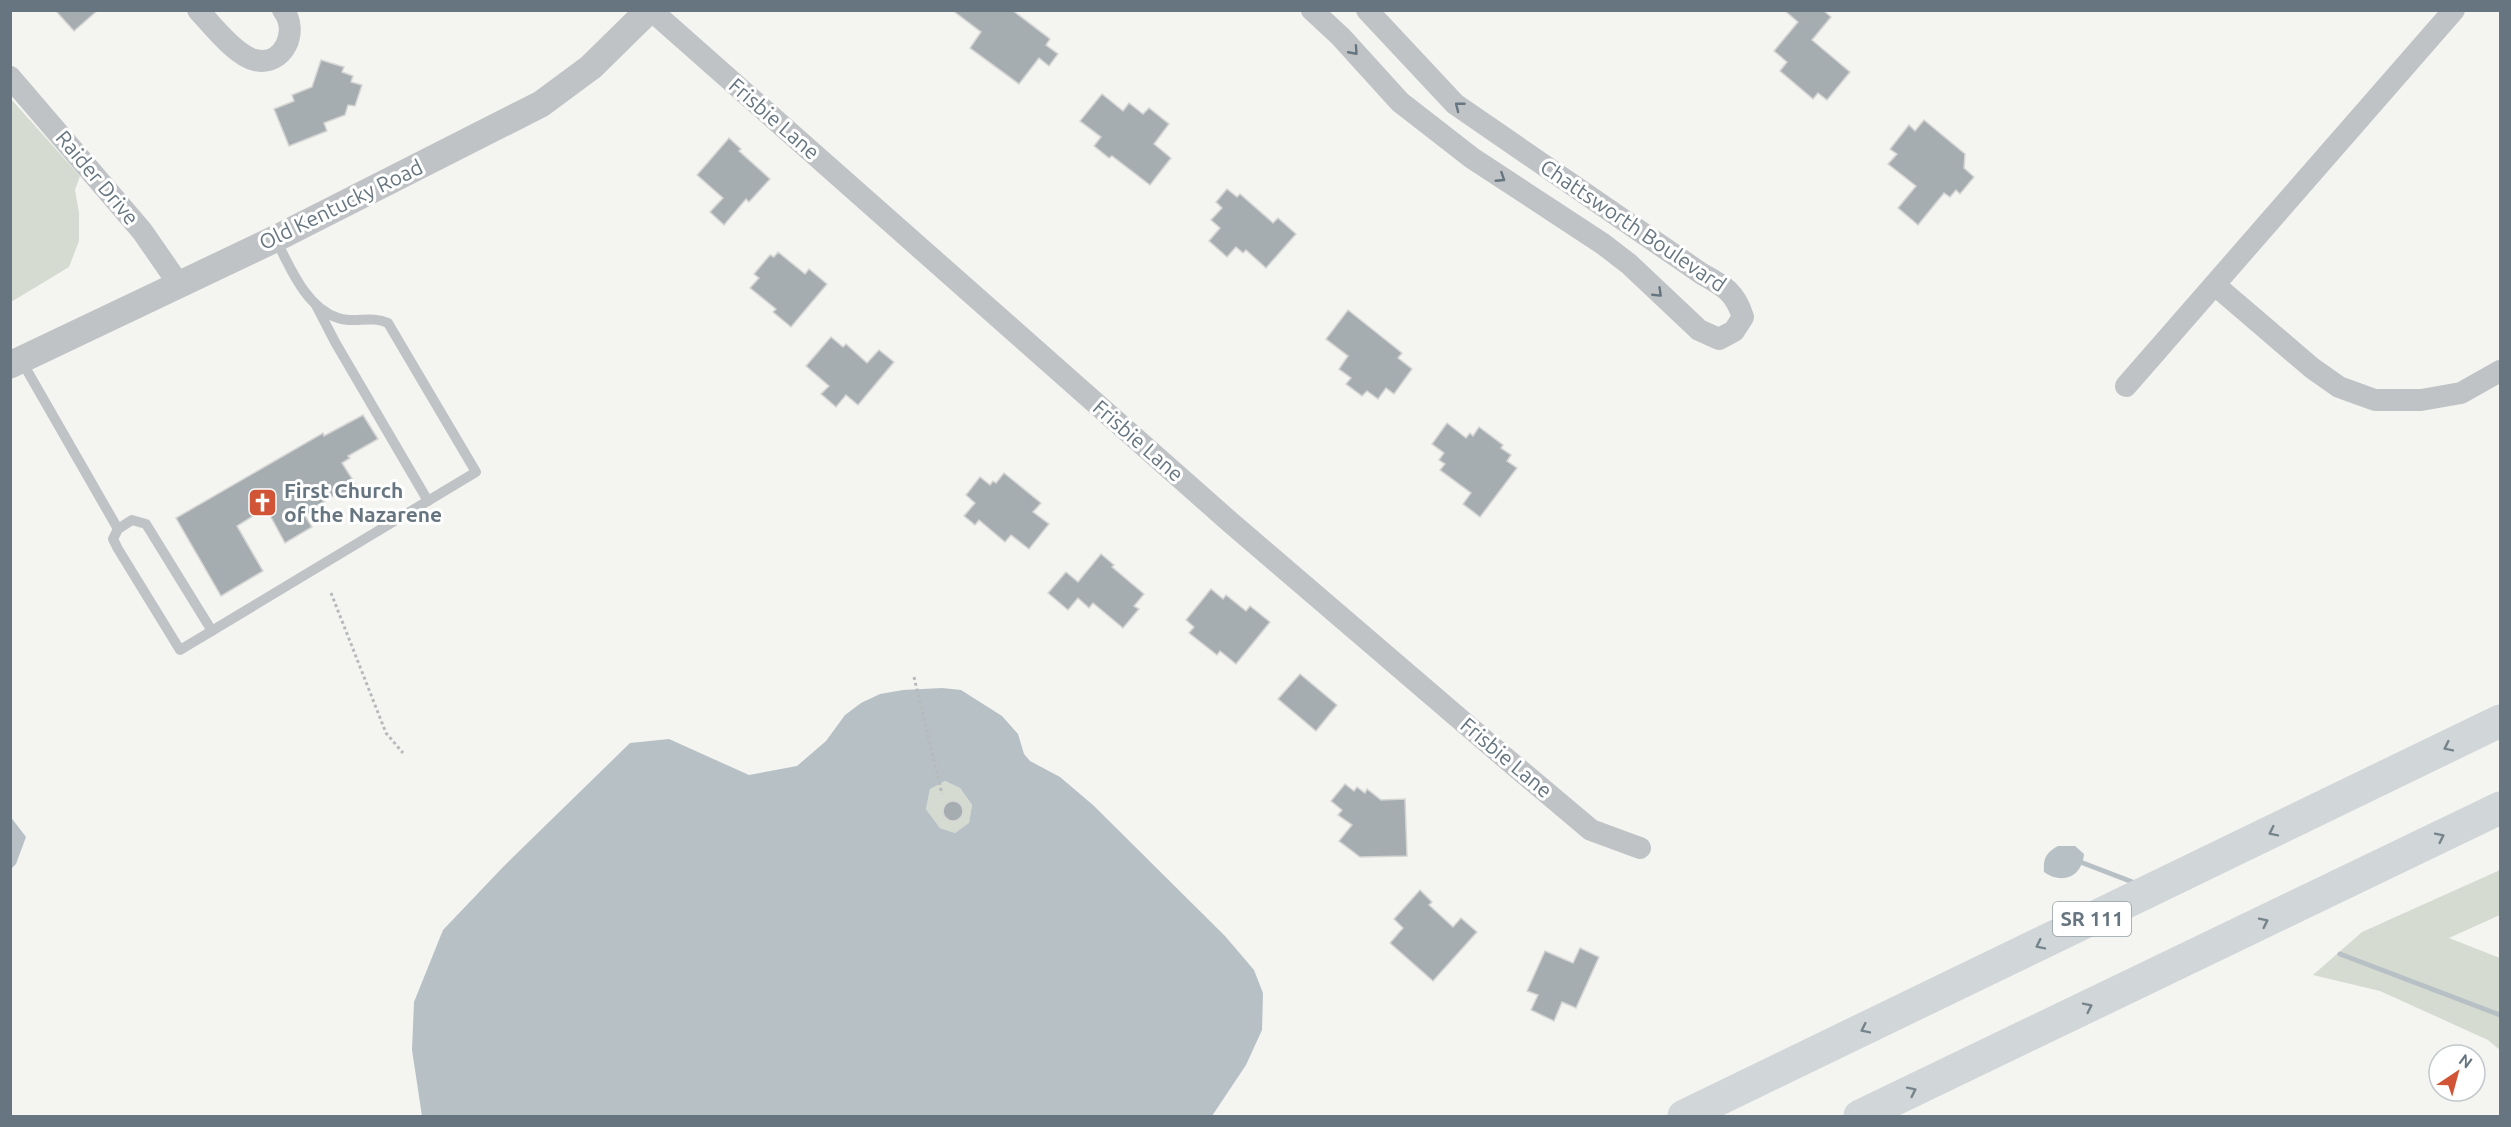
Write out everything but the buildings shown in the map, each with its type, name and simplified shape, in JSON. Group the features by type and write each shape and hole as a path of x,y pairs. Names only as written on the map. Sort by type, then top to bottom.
{"highway":[{"name":"SR 111","path":"1684,1116 2500,721"},
{"path":"1860,1116 2500,808"}],"street":[{"path":"198,10 236,49 254,60 269,60 281,53 291,31 289,18 283,10"},
{"name":"Old Kentucky Road","path":"16,362 178,283 275,239 541,104 591,67 650,10"},
{"name":"Frisbie Lane","path":"650,10 1230,522 1496,750 1591,830 1640,848"},
{"name":"Chattsworth Boulevard","path":"1312,10 1341,37 1400,102 1472,158 1603,244 1629,264 1699,330 1719,339 1734,331 1743,317 1738,300 1724,286 1702,274 1455,104 1367,10"},
{"path":"2127,386 2454,10"},
{"name":"Raider Drive","path":"10,77 142,231 178,283"},
{"path":"2215,285 2312,368 2339,387 2375,399 2421,400 2461,393 2500,371"}],"lane":[{"path":"275,239 300,284 316,305 335,342 428,501"},
{"path":"212,631 146,524 132,520 118,529 113,538 118,549 180,650 212,631 476,472 388,323 377,318 338,319 316,305"},
{"path":"16,362 118,529"}],"path":[{"path":"331,593 386,733 403,753"},
{"path":"914,677 942,794"}],"shaded area":[{"path":"10,98 80,176 75,190 79,213 79,241 69,267 11,302"},
{"path":"942,688 961,690 1002,716 1018,734 1024,754 1030,761 1060,777 1093,805 1225,936 1254,970 1263,993 1262,1030 1246,1065 1212,1116 422,1116 412,1050 414,1002 443,930 504,866 630,743 669,739 749,775 797,766 826,741 845,715 861,703 880,694","holes":["945,781 960,788 972,805 969,823 955,833 940,828 926,809 930,789"]},
{"path":"945,781 960,788 972,805 969,824 955,833 940,828 926,809 930,788"},
{"path":"10,816 26,837 16,864 11,869"},
{"path":"2058,846 2075,846 2084,854 2075,873 2064,878 2051,876 2044,872 2046,856"},
{"path":"2500,870 2500,915 2449,938 2500,958 2500,1050 2488,1040 2380,991 2313,975 2362,932"}],"waterway":[{"path":"2083,863 2135,883"},
{"path":"2340,954 2500,1015"}],"place":[{"name":"First Church of the Nazarene","path":"263,503"}]}
